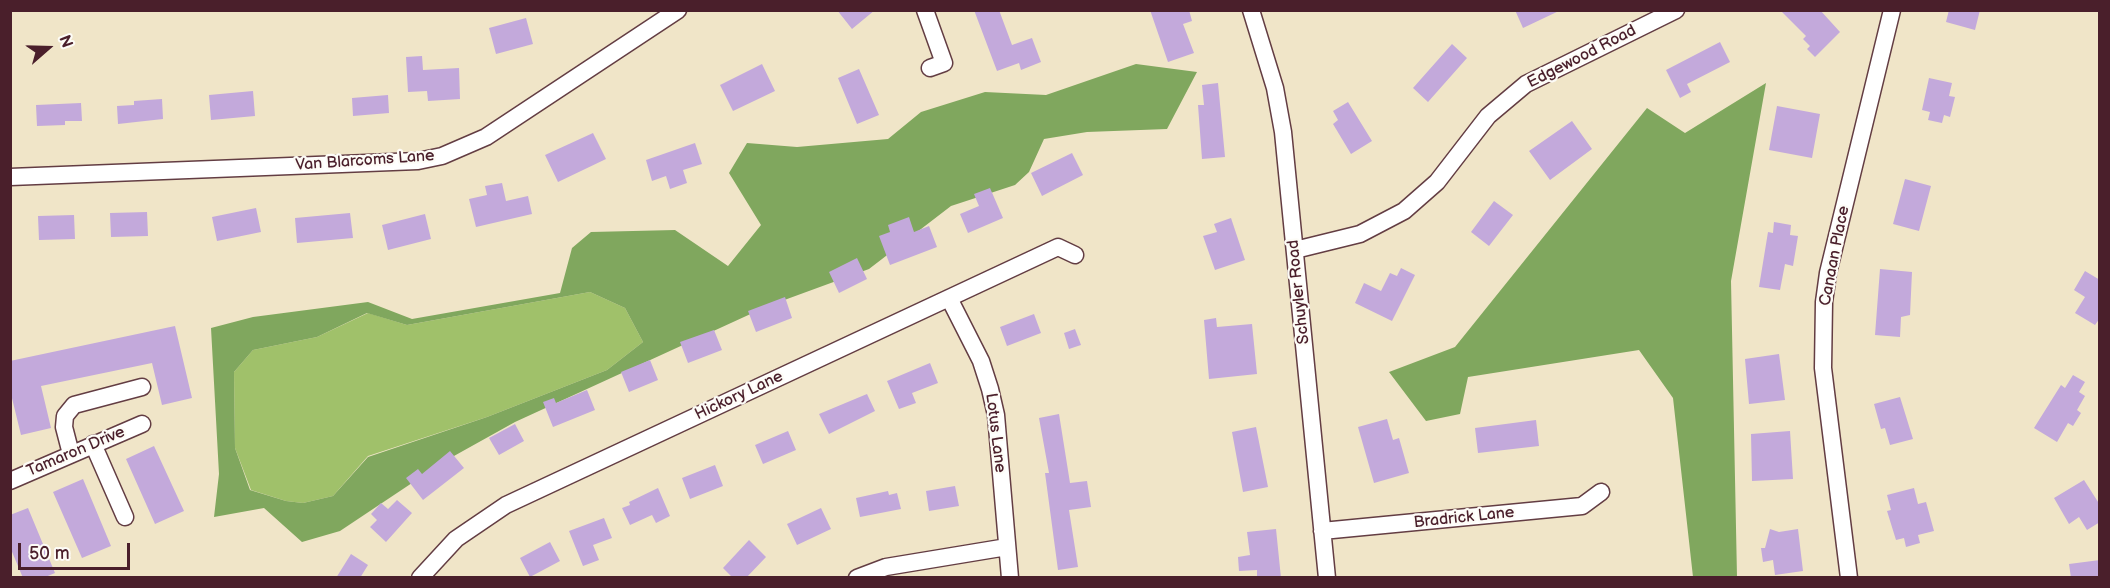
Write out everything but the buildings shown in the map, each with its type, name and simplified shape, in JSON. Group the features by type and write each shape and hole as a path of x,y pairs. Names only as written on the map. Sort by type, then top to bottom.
{"street":[{"name":"Van Blarcoms Lane","path":"10,177 406,162 442,156 486,137 678,10"},
{"path":"925,10 944,63 930,68"},
{"name":"Schuyler Road","path":"1251,10 1275,88 1283,132 1327,578"},
{"name":"Edgewood Road","path":"1295,250 1360,234 1404,211 1437,182 1488,116 1526,84 1676,10"},
{"name":"Canaan Place","path":"1849,578 1823,368 1824,302 1828,273 1892,10"},
{"name":"Hickory Lane","path":"420,578 456,539 506,505 1058,247 1075,255"},
{"name":"Lotus Lane","path":"949,297 981,361 996,415 1010,578"},
{"path":"71,454 64,427 65,416 74,405 142,387"},
{"name":"Tamaron Drive","path":"10,481 142,424"},
{"path":"93,444 125,517"},
{"name":"Bradrick Lane","path":"1322,531 1582,506 1601,492"},
{"path":"857,578 886,567 1007,547"}],"green space":[{"path":"1136,64 1197,72 1167,129 1087,132 1044,139 1029,172 1015,185 951,206 869,269 768,306 515,422 445,461 340,531 302,542 264,508 214,517 219,474 211,328 253,317 368,302 412,319 560,293 572,248 591,232 675,230 728,266 761,225 729,173 747,143 797,147 888,139 921,112 985,92 1046,95","holes":["590,292 625,308 643,342 607,370 487,417 368,457 333,496 303,503 286,501 250,490 235,448 234,372 253,350 317,337 367,313 407,325"]},
{"path":"1766,83 1731,281 1737,577 1693,577 1673,398 1639,350 1468,377 1460,414 1426,421 1389,372 1455,347 1647,108 1685,133"},
{"path":"590,292 625,308 643,342 607,370 487,417 368,456 333,496 303,503 286,501 251,490 235,448 234,372 253,350 317,337 368,313 407,325"}]}
